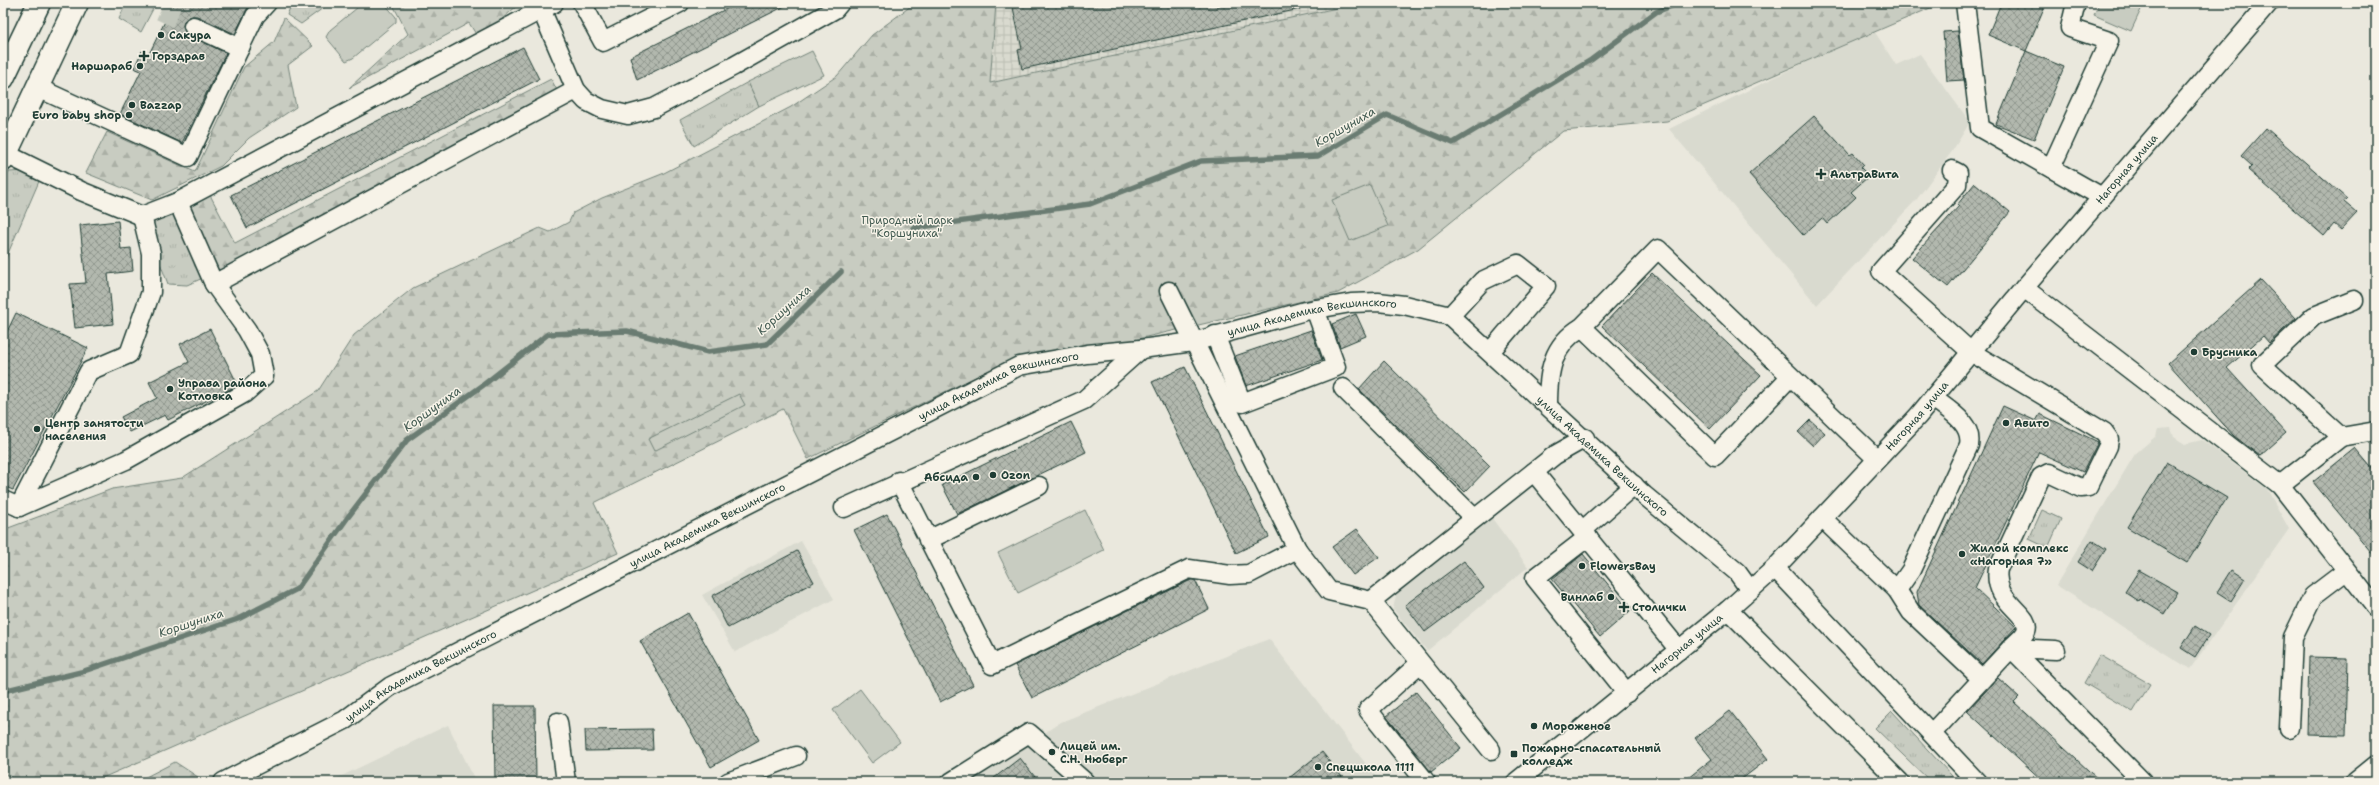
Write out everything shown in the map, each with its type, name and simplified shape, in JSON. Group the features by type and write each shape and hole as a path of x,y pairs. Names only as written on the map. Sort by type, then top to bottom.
{"main road":[{"path":"3,78 39,3"},
{"path":"4,157 77,3"}],"street":[{"path":"36,87 188,157 255,16 268,3"},
{"path":"582,3 603,42 680,3"},
{"path":"4,157 81,192 142,216 178,202 548,6 576,90 586,101 613,112 628,115 654,108 734,66 835,9 840,3"},
{"path":"1964,3 1980,128 2102,197"},
{"path":"2050,168 2109,40 2070,28 2076,3"},
{"name":"Нагорная улица","path":"1516,782 1728,610 1775,568 1933,398 2024,288 2269,3"},
{"path":"193,26 240,48"},
{"path":"214,284 576,90"},
{"path":"1932,733 2026,632 2027,626 2023,617 2006,600 1999,589 1998,569 2041,477 2049,473 2081,488 2088,487 2108,446 2108,439 2104,432 1971,352 1881,272 1957,185 1958,173 1952,170"},
{"path":"11,504 126,460 245,393 264,376 257,348 247,330 214,284 178,202"},
{"path":"11,504 89,371 128,354 151,292 150,253 142,216"},
{"path":"1548,405 1548,379 1559,346 1571,333 1582,326 1658,249 1877,459"},
{"path":"1450,316 1482,280 1518,264 1546,286 1490,352"},
{"path":"2024,288 2280,485 2376,608"},
{"path":"1169,291 1296,549 1329,591 1371,601 1419,664 1491,750"},
{"path":"2341,437 2262,365 2314,316 2354,300"},
{"name":"улица Академика Векшинского","path":"223,782 345,720 391,686 1019,366 1088,354 1141,350 1193,342 1315,309 1378,302 1404,305 1450,316 1585,438 1634,486 1737,572 1750,590"},
{"path":"1215,335 1242,403 1336,367 1315,309"},
{"path":"1582,326 1715,456 1790,377"},
{"path":"844,508 899,481 1084,400 1141,350"},
{"path":"1343,388 1474,518"},
{"path":"1897,590 1911,570 1970,439 1965,425 1933,398"},
{"path":"2280,485 2341,437 2376,431"},
{"path":"1371,601 1474,518 1556,455 1585,438"},
{"path":"1534,472 1679,650"},
{"path":"899,481 992,665 1188,569 1230,575 1249,574 1296,549"},
{"path":"928,540 1039,486"},
{"path":"1627,693 1535,578 1634,486"},
{"path":"1822,518 1897,590 1911,612 1982,679"},
{"path":"1775,568 1977,782"},
{"path":"2289,728 2293,637 2313,596 2346,571"},
{"path":"1728,610 1900,782"},
{"path":"2011,648 2056,650"},
{"path":"2011,648 2143,782"},
{"path":"1419,664 1368,710 1426,782"},
{"path":"558,722 566,782"},
{"path":"951,782 1028,733 1085,782"},
{"path":"728,782 796,756"},
{"path":"2355,782 2376,765"}],"shaded area":[{"path":"996,3 1360,3 990,83"},
{"name":"АльтраВита","path":"1873,29 1896,65 1920,54 1970,122 1953,150 1917,199 1817,305 1669,129"},
{"path":"2171,428 2174,437 2185,444 2202,440 2267,489 2289,529 2190,669 2056,585 2135,454 2156,436 2158,429"},
{"path":"1491,517 1528,567 1427,651 1393,609 1397,591"},
{"path":"801,541 834,599 735,652 702,595"},
{"path":"1269,639 1380,782 970,782 1061,722"},
{"path":"448,725 476,782 329,782"}],"green space":[{"path":"126,3 140,3 153,9 141,32 119,19"},
{"path":"292,3 330,3 301,24 287,15"},
{"path":"363,3 384,3 396,17 396,22 353,58 346,61 326,37 330,30"},
{"path":"392,3 517,3 518,5 479,39 469,23 349,88 408,34"},
{"name":"Природный парк \"Коршуниха\"","path":"915,3 996,3 990,83 1360,3 1942,3 1667,121 1563,131 1418,249 1338,293 1133,340 1008,361 808,459 783,409 594,503 618,553 93,782 22,782 3,773 3,530 112,489 182,478 318,391 354,335 413,288 540,228 550,232 569,222 573,213 602,198 662,174 791,107 837,76 872,35"},
{"path":"2099,3 2144,3 2131,31 2094,15"},
{"path":"284,18 313,46 288,65 296,107 249,138 221,166 152,200 86,173 107,132 195,172 244,67 274,42"},
{"path":"812,51 824,75 759,106 748,82"},
{"path":"551,79 559,94 218,276 185,205 209,193 235,243"},
{"path":"748,82 759,106 694,146 680,120"},
{"path":"27,171 40,179 3,265 3,185 9,172"},
{"path":"1370,185 1388,226 1350,241 1332,200"},
{"path":"176,212 205,277 187,285 168,284 148,231 151,221"},
{"path":"739,394 745,405 654,451 648,439"},
{"path":"1085,510 1104,550 1018,593 998,553"},
{"path":"2042,510 2061,519 2048,548 2029,539"},
{"path":"2100,655 2150,684 2133,712 2084,683"},
{"path":"860,689 900,742 872,763 833,710"},
{"path":"1892,711 1952,776 1940,782 1931,782 1875,728"},
{"path":"175,762 201,779 195,782 136,782"}],"building":[{"path":"174,3 250,3 235,34 197,16 192,16 184,21 183,27 188,35 226,53 182,143 120,114 141,71 134,68 142,51 149,54"},
{"path":"738,3 791,3 637,80 630,57"},
{"path":"1012,3 1217,3 1217,7 1236,3 1299,3 1300,9 1022,69 1018,50 1022,49"},
{"path":"2001,3 2046,3 2026,51 1988,35"},
{"path":"1958,31 1964,80 1947,81 1943,32"},
{"path":"523,47 539,79 247,228 231,195"},
{"path":"2026,51 2064,67 2034,139 1996,124"},
{"path":"1814,116 1850,155 1853,153 1864,165 1861,168 1869,176 1851,192 1856,197 1827,224 1822,218 1803,235 1749,174"},
{"path":"2266,128 2347,199 2344,202 2357,213 2341,230 2334,224 2324,236 2248,170 2252,166 2241,156"},
{"path":"1975,183 2010,212 1948,287 1912,258 1959,206 1957,205"},
{"path":"118,221 121,249 131,248 133,271 108,274 113,324 75,328 70,284 86,283 80,225"},
{"path":"1652,273 1761,375 1710,429 1602,326"},
{"path":"2261,280 2296,318 2269,343 2263,336 2227,368 2286,433 2260,456 2234,436 2168,363"},
{"path":"16,313 88,348 13,490 3,486 3,340"},
{"path":"1356,314 1366,336 1340,347 1332,324"},
{"path":"210,329 238,385 168,420 165,415 130,432 121,417 157,398 149,382 189,362 180,344"},
{"path":"1311,330 1322,360 1246,386 1235,356"},
{"path":"1384,361 1490,466 1465,492 1359,389"},
{"path":"1185,367 1269,537 1236,553 1152,382"},
{"name":"Жилой комплекс «Нагорная 7»","path":"2003,406 2036,421 2040,414 2098,442 2083,472 2039,452 1975,588 2016,627 1982,664 1919,605 1917,592"},
{"path":"1810,420 1825,433 1813,446 1798,432"},
{"path":"1071,422 1086,452 957,514 942,485"},
{"path":"2355,448 2376,473 2376,558 2313,482"},
{"path":"2167,462 2227,498 2187,563 2127,527"},
{"path":"887,514 973,685 940,702 854,530"},
{"path":"1357,529 1379,557 1353,575 1332,547"},
{"path":"2092,540 2106,549 2092,571 2078,562"},
{"path":"797,551 814,582 728,628 712,596"},
{"path":"1583,554 1630,611 1600,637 1552,579"},
{"path":"1464,561 1484,588 1425,632 1405,605"},
{"path":"2139,570 2178,592 2164,614 2140,599 2139,601 2125,592"},
{"path":"2231,570 2245,579 2231,601 2217,592"},
{"path":"1191,580 1195,580 1209,609 1032,698 1015,665"},
{"path":"688,613 759,740 711,767 640,641"},
{"path":"2195,626 2209,635 2195,657 2181,648"},
{"path":"2309,657 2348,658 2346,735 2307,734"},
{"path":"1998,678 2019,697 2014,702 2101,782 2044,782 1967,711"},
{"path":"1416,692 1461,748 1431,772 1386,716"},
{"path":"494,706 535,706 536,782 495,782"},
{"path":"1730,711 1768,759 1738,782 1683,782 1712,759 1695,738"},
{"path":"652,729 653,750 586,751 585,730"},
{"name":"Спецшкола 1111","path":"1322,752 1346,782 1284,782"},
{"path":"1020,758 1039,782 989,782"}],"waterway":[{"name":"Коршуниха","path":"913,228 1090,204 1201,161 1318,156 1387,115 1453,143 1591,60 1656,12 1679,3"},
{"name":"Коршуниха","path":"3,691 81,672 238,619 297,589 348,517 407,440 482,386 548,334 627,331 708,352 767,344 841,272"}],"tunnel":[{"path":"160,11 193,26"}],"place":[{"name":"Сакура","path":"161,35"},
{"name":"Горздрав","path":"144,56"},
{"name":"Наршараб","path":"140,66"},
{"name":"Bazzap","path":"132,105"},
{"name":"Euro baby shop","path":"129,115"},
{"name":"АльтраВита","path":"1821,174"},
{"name":"Брусника","path":"2194,352"},
{"name":"Управа района Котловка","path":"170,389"},
{"name":"Авито","path":"2006,423"},
{"name":"Центр занятости населения","path":"37,429"},
{"name":"Ozon","path":"993,475"},
{"name":"Абсида","path":"976,477"},
{"name":"Жилой комплекс «Нагорная 7»","path":"1962,554"},
{"name":"FlowersBay","path":"1582,566"},
{"name":"Винлаб","path":"1611,597"},
{"name":"Столички","path":"1624,607"},
{"name":"Мороженое","path":"1534,726"},
{"name":"Лицей им. С.Н. Нюберг","path":"1052,752"},
{"name":"Пожарно-спасательный колледж","path":"1514,754"},
{"name":"Спецшкола 1111","path":"1318,767"}]}
